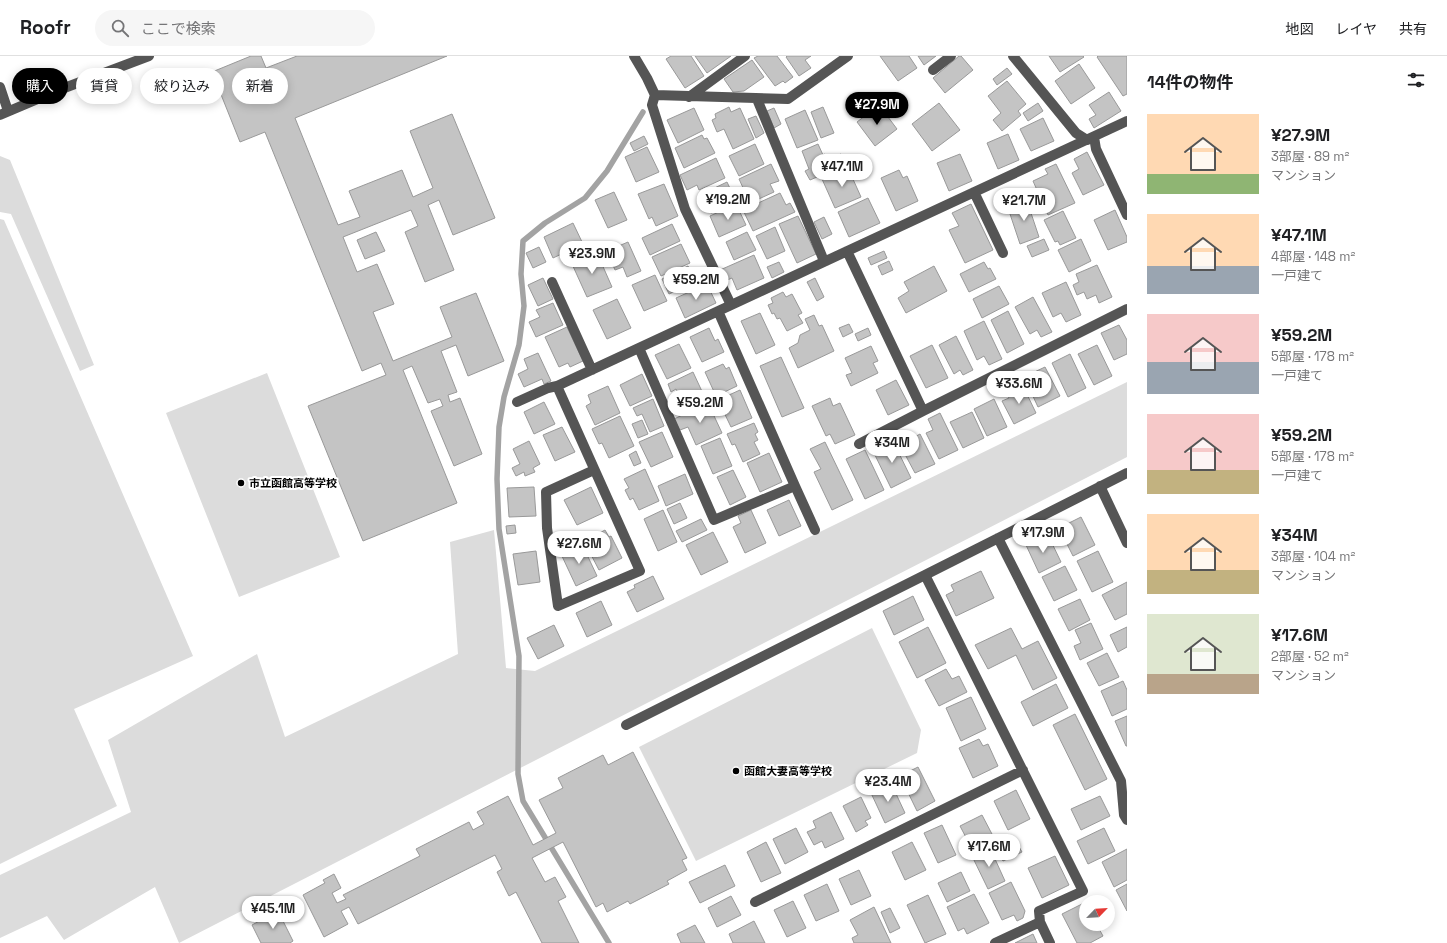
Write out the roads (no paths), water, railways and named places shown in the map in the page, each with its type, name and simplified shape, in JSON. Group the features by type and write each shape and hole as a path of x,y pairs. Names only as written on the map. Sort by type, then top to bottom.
{"street":[{"path":"0,87 4,113 149,56"},
{"path":"634,56 647,78 655,96 652,105 685,209 731,305"},
{"path":"689,97 745,56"},
{"path":"655,96 788,99 848,56"},
{"path":"933,70 951,56"},
{"path":"1013,56 1076,133 1091,138 1127,215"},
{"path":"757,99 824,261"},
{"path":"517,402 592,370 1127,121"},
{"path":"974,192 1003,253"},
{"path":"847,251 923,411"},
{"path":"552,282 592,370"},
{"path":"859,444 1127,309"},
{"path":"718,311 815,530"},
{"path":"639,348 714,520 795,486"},
{"path":"557,386 640,571 558,606 547,528 546,492 594,470"},
{"path":"626,725 1127,473"},
{"path":"1100,486 1127,543"},
{"path":"998,538 1121,781 1124,815 1127,820"},
{"path":"925,575 1083,891 1039,911 1040,922 1050,943"},
{"path":"755,902 1023,770"},
{"path":"995,943 1040,922"}],"waterway":[{"path":"609,943 523,801 518,774 519,656 499,529 497,479 499,427 504,397 519,345 524,306 521,274 523,241 545,223 585,198 607,171 643,112"}],"place":[{"name":"市立函館高等学校","path":"241,483"},
{"name":"函館大妻高等学校","path":"736,771"}]}
